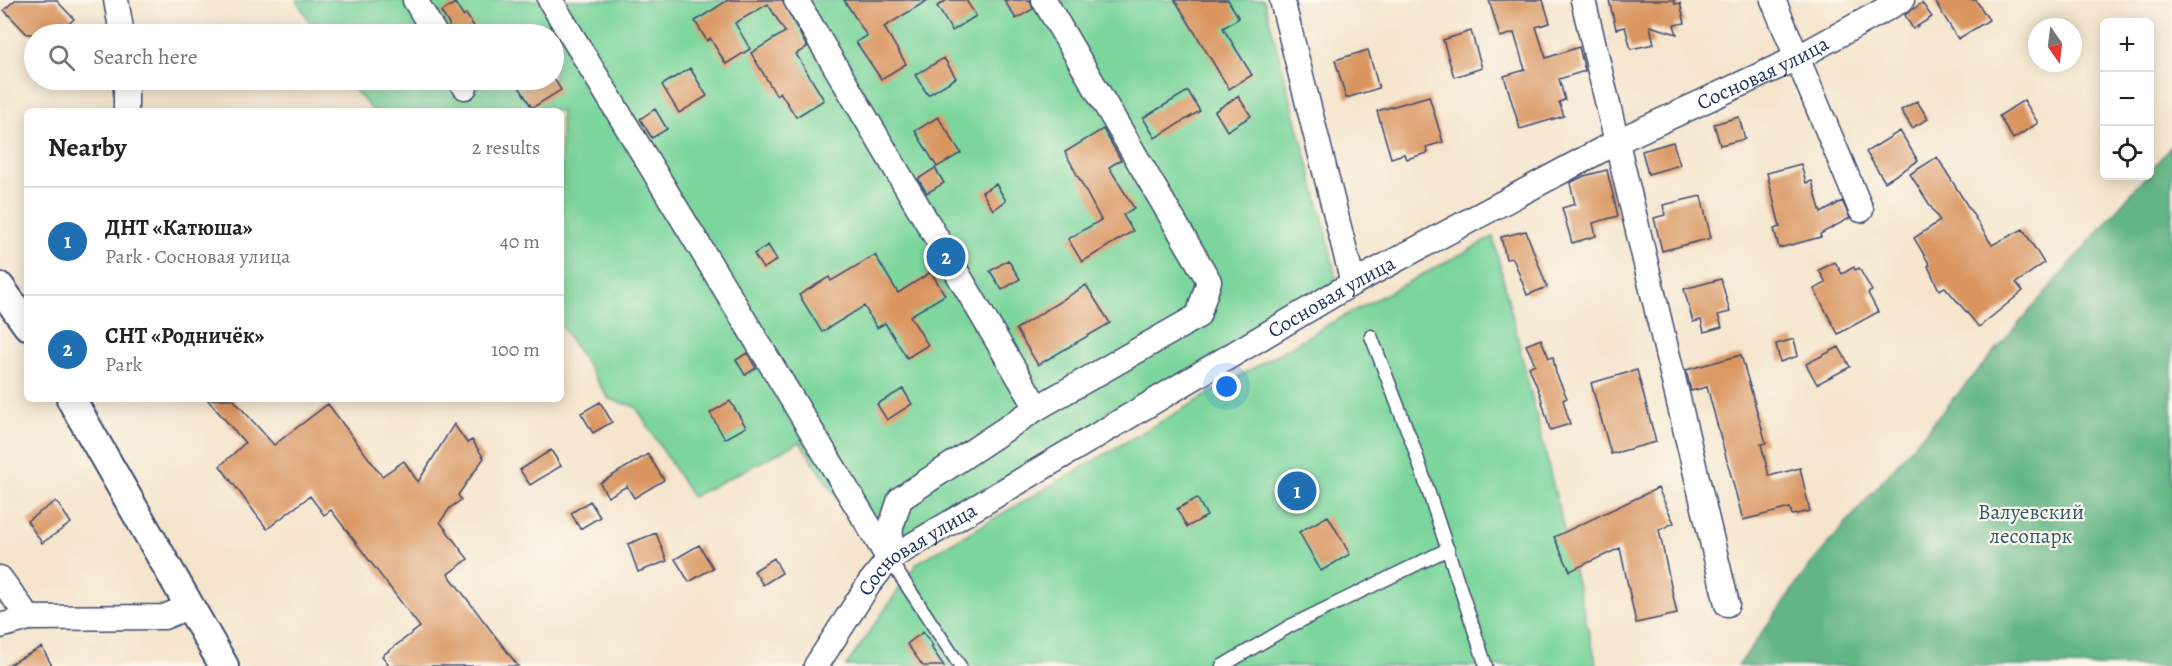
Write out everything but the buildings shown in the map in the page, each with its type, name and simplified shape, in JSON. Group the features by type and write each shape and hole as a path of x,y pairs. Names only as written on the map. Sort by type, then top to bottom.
{"street":[{"path":"116,0 120,24"},
{"path":"415,0 429,24"},
{"path":"550,0 889,559"},
{"path":"796,0 1037,408"},
{"path":"889,559 891,527 900,499 1037,408 1198,316 1209,281 1044,0"},
{"path":"1282,0 1353,283"},
{"path":"1583,0 1727,604"},
{"path":"1773,0 1861,210"},
{"name":"Сосновая улица","path":"816,666 868,584 889,559 1353,283 1618,141 1797,58 1902,0"},
{"path":"126,90 126,108"},
{"path":"0,286 24,321"},
{"path":"73,402 188,607 224,666"},
{"path":"0,578 29,618"},
{"path":"0,626 29,618 164,617 188,607"}],"lane":[{"path":"1371,336 1413,446 1486,666"},
{"path":"1222,666 1290,626 1448,549"},
{"path":"889,559 960,666"}],"green space":[{"path":"296,0 1264,0 1326,231 1337,284 875,554 800,442 692,497 636,407 609,399 564,330 564,108 370,108 355,90 564,90 564,24 312,24"},
{"name":"Валуевский лесопарк","path":"2172,145 2172,666 1738,666 1811,564 2143,180 2154,180 2154,166"},
{"path":"1493,237 1597,666 846,666 917,563 1333,322"}],"place":[{"name":"СНТ «Родничёк»","path":"946,257"},
{"name":"ДНТ «Катюша»","path":"1297,491"}]}
